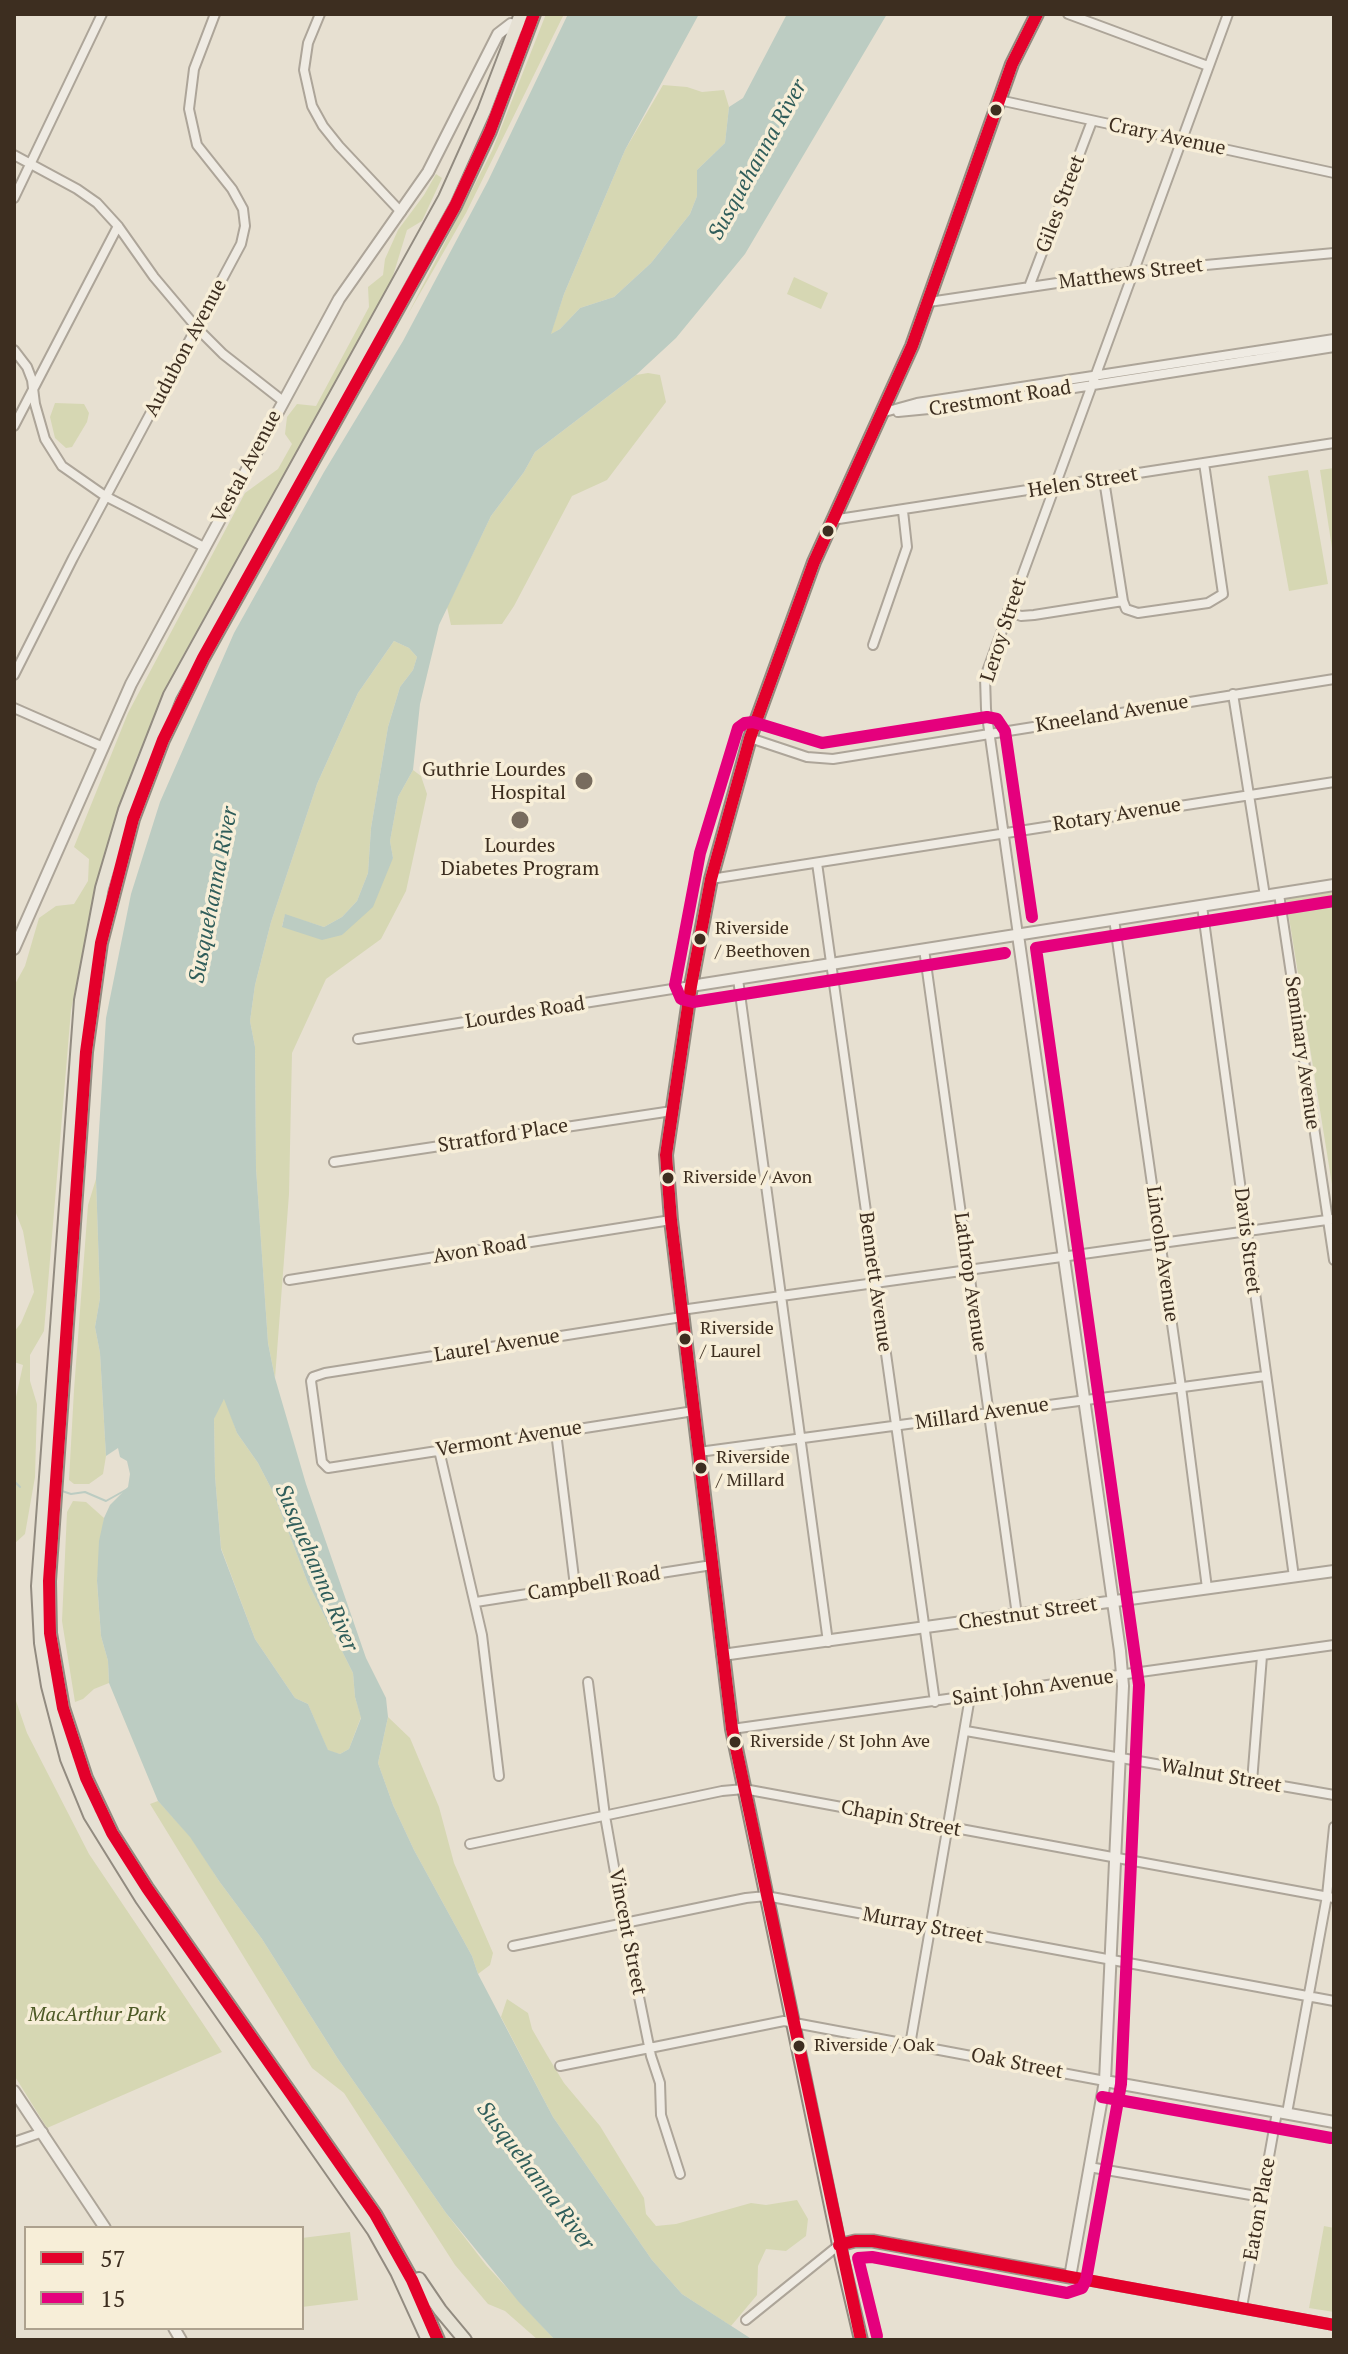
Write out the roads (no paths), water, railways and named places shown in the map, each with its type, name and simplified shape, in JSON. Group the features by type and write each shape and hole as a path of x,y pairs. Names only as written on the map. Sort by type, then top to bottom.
{"main road":[{"path":"428,2340 397,2272 374,2231 142,1899 90,1815 67,1759 55,1718 41,1643 38,1586 81,1000 102,888 125,810 177,682 445,198 522,22 534,14"},
{"path":"861,2340 732,1729 666,1162 691,986 711,879 750,738 832,520 929,302 999,100 1024,37 1037,14"},
{"path":"438,2340 412,2280 362,2194 147,1888 112,1833 86,1778 63,1708 50,1633 50,1567 86,1052 101,943 133,819 163,740 203,658 455,206 490,131 522,22"},
{"path":"391,2240 398,2242 436,2305 465,2340"},
{"path":"839,2245 873,2241 1070,2277"}],"street":[{"path":"14,198 102,14"},
{"name":"Audubon Avenue","path":"14,675 105,496 235,256 245,226 239,200 202,153 191,128 189,109 194,69 215,14"},
{"path":"320,14 308,43 304,70 312,106 339,146 401,212"},
{"path":"1068,14 1208,66"},
{"name":"Leroy Street","path":"1070,2277 1105,2081 1122,1675 984,682 1131,272 1228,14"},
{"name":"Vestal Avenue","path":"15,945 131,684 339,299 440,151 495,40 508,25 522,22"},
{"name":"Crary Avenue","path":"999,100 1334,173"},
{"name":"Giles Street","path":"1029,287 1092,121"},
{"path":"14,155 89,197 118,226 154,277 197,328 223,354 283,401"},
{"path":"14,426 118,226"},
{"name":"Matthews Street","path":"929,302 1131,272 1334,253"},
{"name":"Crestmont Road","path":"881,413 917,403 985,398 1307,347 1334,339"},
{"name":"Crestmont Road","path":"1307,347 1334,347"},
{"path":"14,350 27,367 41,427 57,459 75,477 105,496 204,547"},
{"name":"Helen Street","path":"832,520 1334,443"},
{"path":"1104,480 1126,609 1138,613 1208,603 1223,594 1204,463"},
{"path":"873,645 907,547 903,511"},
{"path":"1008,611 1021,616 1034,615 1123,601"},
{"name":"Kneeland Avenue","path":"750,738 821,759 1334,679"},
{"path":"1233,694 1265,896"},
{"path":"14,708 103,747"},
{"name":"Rotary Avenue","path":"711,879 1334,782"},
{"name":"Bennett Avenue","path":"817,863 935,1702"},
{"path":"691,986 1334,885"},
{"name":"Seminary Avenue","path":"1279,894 1331,1220 1334,1260"},
{"name":"Davis Street","path":"1202,906 1294,1577"},
{"name":"Lincoln Avenue","path":"1114,919 1207,1588"},
{"name":"Lathrop Avenue","path":"924,949 1017,1615"},
{"path":"738,979 828,1642"},
{"name":"Lourdes Road","path":"358,1039 691,986"},
{"name":"Stratford Place","path":"334,1162 672,1111"},
{"name":"Avon Road","path":"289,1280 671,1220"},
{"name":"Laurel Avenue","path":"325,1466 311,1381 313,1377 780,1296 1331,1220"},
{"name":"Millard Avenue","path":"699,1452 1265,1376"},
{"name":"Vermont Avenue","path":"325,1466 334,1468 694,1411"},
{"path":"556,1432 575,1586"},
{"path":"439,1450 476,1602 499,1776"},
{"name":"Campbell Road","path":"476,1602 712,1565"},
{"name":"Chestnut Street","path":"722,1655 1334,1572"},
{"name":"Saint John Avenue","path":"732,1729 1334,1645"},
{"path":"1252,1782 1262,1656"},
{"name":"Vincent Street","path":"588,1682 605,1816 624,1923 660,2083 661,2115 680,2174"},
{"path":"910,2045 970,1697"},
{"name":"Walnut Street","path":"966,1731 1334,1795"},
{"name":"Chapin Street","path":"470,1844 744,1789 1330,1897"},
{"path":"1282,2113 1330,1897 1334,1827"},
{"name":"Murray Street","path":"513,1946 766,1896 1334,2001"},
{"name":"Oak Street","path":"560,2066 767,2023 793,2023 1334,2122"},
{"path":"14,2091 104,2226"},
{"name":"Eaton Place","path":"1242,2307 1262,2197 1282,2113"},
{"path":"14,2142 43,2132"},
{"path":"1089,2167 1262,2197"},
{"path":"746,2320 839,2245"},
{"path":"1070,2277 1334,2325"}],"water":[{"name":"Susquehanna River","path":"568,14 699,14 625,150 564,294 551,334 580,308 614,297 651,263 690,214 697,196 697,170 725,143 729,107 743,98 787,14 887,14 745,254 676,338 636,375 535,452 491,516 439,625 420,704 413,770 398,797 390,841 393,858 373,907 342,935 322,940 282,927 285,914 324,927 342,917 357,901 368,873 371,828 388,727 400,687 413,670 417,657 409,648 394,641 358,693 317,784 271,922 255,985 250,1021 255,1047 256,1168 268,1343 306,1484 366,1658 386,1698 388,1717 378,1763 393,1805 553,2117 652,2260 682,2294 753,2340 555,2340 518,2301 446,2213 338,2059 262,1939 190,1837 158,1801 109,1683 108,1661 101,1636 97,1581 99,1541 110,1505 128,1487 130,1474 127,1461 120,1457 118,1448 106,1456 100,1353 95,1327 100,1298 96,1179 106,1018 131,894 160,802 234,633 324,472 403,341 488,181","holes":["224,1399 237,1433 273,1492 308,1583 353,1673 361,1718 349,1749 340,1754 328,1750 308,1704 295,1698 255,1639 221,1549 214,1419"]}],"waterway":[{"path":"14,1481 20,1487"},
{"path":"62,1491 71,1494 85,1492 106,1501 131,1487"}],"place":[{"name":"Guthrie Lourdes Hospital","path":"584,781"},
{"name":"Lourdes Diabetes Program","path":"520,820"},
{"name":"Riverside / Beethoven","path":"700,939"},
{"name":"Riverside / Avon","path":"668,1178"},
{"name":"Riverside / Laurel","path":"685,1339"},
{"name":"Riverside / Millard","path":"701,1468"},
{"name":"Riverside / St John Ave","path":"735,1742"},
{"name":"Riverside / Oak","path":"799,2046"}],"park label":[{"name":"MacArthur Park","path":"97,2015"}]}
